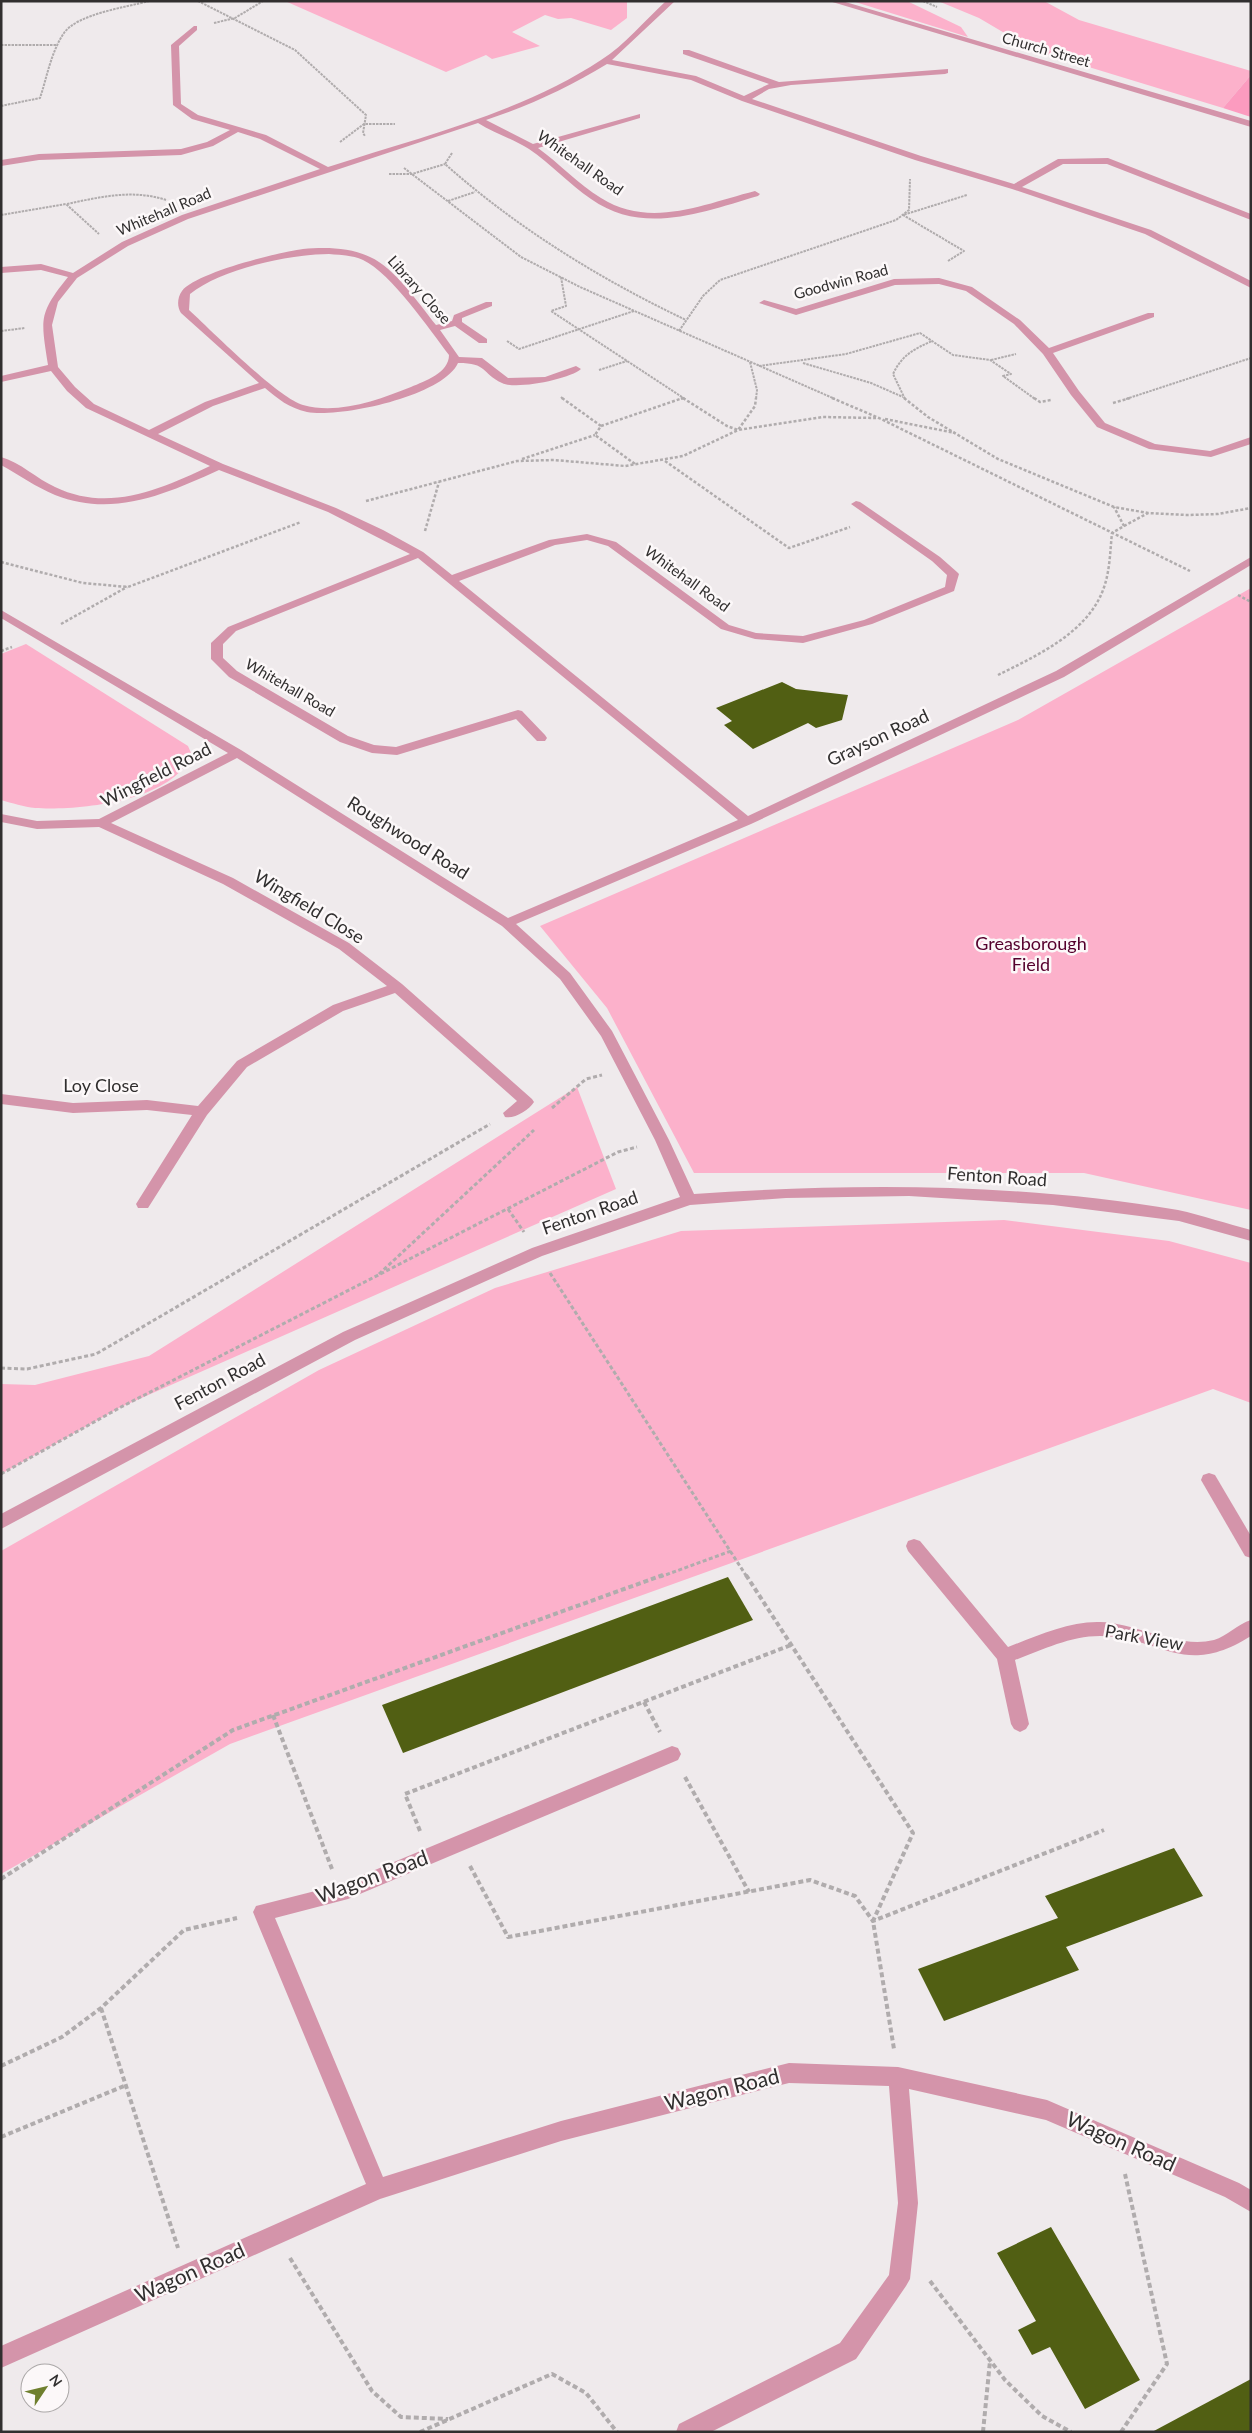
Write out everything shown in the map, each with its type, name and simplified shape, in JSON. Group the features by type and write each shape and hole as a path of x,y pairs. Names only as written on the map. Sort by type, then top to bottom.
{"street":[{"name":"Whitehall Road","path":"53,367 47,325 53,302 74,276 125,244 185,217 479,120 544,95 606,61 671,1"},
{"name":"Church Street","path":"833,1 1251,124"},
{"path":"194,28 175,45 177,105 195,117 263,137 328,170"},
{"path":"686,52 777,84"},
{"path":"606,61 693,78 745,99 895,150 1015,187 1148,232 1251,285"},
{"path":"745,99 766,87 777,84 945,71"},
{"path":"532,147 637,116"},
{"name":"Whitehall Road","path":"479,120 532,147 605,205 628,214 653,217 679,214 754,194"},
{"path":"1,163 38,157 182,152 210,144 236,130"},
{"path":"1015,187 1061,161 1108,161 1251,217"},
{"name":"Library Close","path":"332,251 351,253 370,259 381,268 435,328 454,355 454,360 450,369 430,384 345,410 297,406 286,401 184,311 183,300 186,292 197,283 212,276 301,252 332,251"},
{"path":"1,270 41,267 74,276"},
{"name":"Goodwin Road","path":"764,303 796,312 894,282 918,280 940,281 969,289 1017,322 1047,352 1075,393 1101,425 1153,447 1211,454 1251,440"},
{"path":"457,322 457,317 465,312 489,304"},
{"path":"1047,352 1150,315"},
{"path":"435,328 457,322"},
{"path":"457,322 483,341"},
{"path":"454,360 478,360 506,381 546,380 576,369"},
{"path":"1,379 53,367 71,389 90,406 219,466 332,510 379,532 419,554 453,579 746,821"},
{"path":"151,433 210,404 266,384"},
{"path":"1,460 64,495 101,502 133,502 168,489 219,466"},
{"name":"Whitehall Road","path":"453,579 553,542 587,537 612,544 725,627 754,636 803,640 868,622 950,589 953,574 936,559 856,504"},
{"name":"Whitehall Road","path":"419,554 232,629 217,643 217,659 232,674 344,739 372,749 397,751 518,714 541,738"},
{"name":"Grayson Road","path":"507,923 746,821 1060,674 1251,560"},
{"name":"Roughwood Road","path":"1,613 237,752 507,923 565,976 607,1034 662,1140 689,1200"},
{"name":"Wingfield Road","path":"1,818 37,825 101,823 237,752"},
{"name":"Wingfield Close","path":"101,823 228,880 344,946 397,987 527,1102"},
{"path":"143,1204 202,1111 242,1064 338,1008 397,987"},
{"name":"Loy Close","path":"1,1099 73,1108 147,1105 202,1111"},
{"path":"510,1113 527,1102"},
{"name":"Fenton Road","path":"1,1522 349,1336 538,1252 689,1200 786,1193 909,1191 1102,1206 1179,1216 1251,1236"},
{"path":"1209,1480 1251,1551"},
{"path":"914,1546 1005,1656 1020,1724"},
{"name":"Park View","path":"1005,1656 1063,1635 1099,1629 1131,1634 1181,1647 1214,1647 1251,1626"},
{"name":"Wagon Road","path":"263,1912 341,1892 672,1754"},
{"path":"263,1912 378,2189"},
{"name":"Wagon Road","path":"1,2357 378,2189 561,2131 789,2073 898,2077 1047,2110 1232,2190 1251,2202"},
{"path":"687,2432 848,2350 899,2280 908,2204 898,2077"}],"path":[{"path":"1,106 40,98 58,45 66,29 88,19 149,1"},
{"path":"198,1 235,18 295,50 351,99 366,115 363,133 366,138"},
{"path":"194,28 235,18 263,1"},
{"path":"1,45 58,45"},
{"path":"490,127 448,157 445,164 476,192 566,254 612,282 686,320"},
{"path":"679,331 703,296 720,280 896,220 909,210 911,181 899,165 895,150"},
{"path":"399,164 521,256 560,277 879,418 1214,582 1251,602"},
{"path":"903,215 1005,184"},
{"path":"447,201 476,192"},
{"path":"1,215 124,194 159,197 172,203"},
{"path":"66,204 107,241 125,244"},
{"path":"903,215 964,251 918,280"},
{"path":"560,277 566,306 551,311 683,398 727,426 738,430"},
{"path":"504,340 519,349 634,311"},
{"path":"759,366 800,362 846,354 920,334 953,355 990,360 1011,374 1002,376 1040,402 1075,393"},
{"path":"903,397 893,374 899,359 913,349 932,341"},
{"path":"1090,411 1251,358"},
{"path":"576,369 598,370 627,361"},
{"path":"738,430 755,406 758,390 750,362"},
{"path":"800,362 871,383 903,397 928,417 998,459 1114,507 1148,513 1218,514 1251,508"},
{"path":"546,380 554,393 601,426"},
{"path":"1,651 39,636 128,587 332,510 517,461 595,435 601,426 683,398"},
{"path":"517,461 554,460 624,466 635,465 664,460 691,452 738,430 823,417 879,418 955,433"},
{"path":"595,435 635,465"},
{"path":"664,460 789,548 876,518"},
{"path":"419,554 439,482"},
{"path":"1114,507 1124,526"},
{"path":"1112,533 1148,513"},
{"path":"990,679 1043,652 1081,622 1103,593 1112,533"},
{"path":"1,562 83,583 128,587"},
{"path":"375,1278 547,1118 554,1106 586,1079 626,1069"},
{"path":"527,1102 547,1118"},
{"path":"1,1368 27,1369 96,1354 510,1113"},
{"path":"1,1474 121,1408 618,1152 662,1140"},
{"path":"508,1209 523,1230"},
{"path":"552,1275 642,1418 731,1551 913,1833 873,1921"},
{"path":"1,1878 233,1730 731,1551"},
{"path":"430,1855 405,1794 791,1645"},
{"path":"644,1702 749,1892"},
{"path":"273,1715 341,1892"},
{"path":"873,1921 1104,1830"},
{"path":"458,1844 508,1937 810,1880 855,1896 873,1921 898,2077"},
{"path":"1,2066 62,2037 100,2008 184,1930 263,1912"},
{"path":"100,2008 186,2274"},
{"path":"1,2137 124,2086"},
{"path":"1118,2140 1167,2364 1121,2432"},
{"path":"276,2234 372,2391 401,2417 448,2419"},
{"path":"903,2246 1005,2380 1042,2416 1071,2432"},
{"path":"983,2432 990,2360"},
{"path":"420,2432 552,2374 586,2393 617,2432"}],"green space":[{"path":"285,1 627,1 627,18 611,30 571,18 558,19 545,15 512,32 540,46 492,59 486,55 446,72"},
{"path":"852,1 907,1 961,27 968,37"},
{"path":"938,1 1044,1 1079,20 1251,71 1251,75 1223,108 1033,50 979,18"},
{"name":"Greasborough Field","path":"1251,588 1251,1210 1084,1173 694,1173 607,1008 540,926 1018,720"},
{"path":"26,644 188,746 191,753 182,769 167,782 147,792 124,800 100,805 35,808 1,800 1,654"},
{"path":"577,1087 616,1189 121,1407 1,1474 1,1384 35,1385 149,1356"},
{"path":"1004,1220 1169,1241 1251,1263 1251,1403 1213,1389 230,1744 1,1874 1,1551 319,1370 495,1288 681,1231"}],"shaded area":[{"path":"1251,75 1251,117 1223,108"}],"building":[{"path":"782,682 796,689 848,695 842,720 816,728 808,723 753,749 724,725 732,721 716,708"},
{"path":"728,1577 753,1620 403,1753 382,1705"},
{"path":"1174,1848 1203,1896 1066,1947 1079,1970 944,2021 918,1969 1058,1918 1045,1896"},
{"path":"1051,2227 1140,2380 1085,2409 1050,2347 1032,2355 1018,2330 1036,2321 997,2253"},
{"path":"1251,2379 1251,2432 1152,2432"}]}
